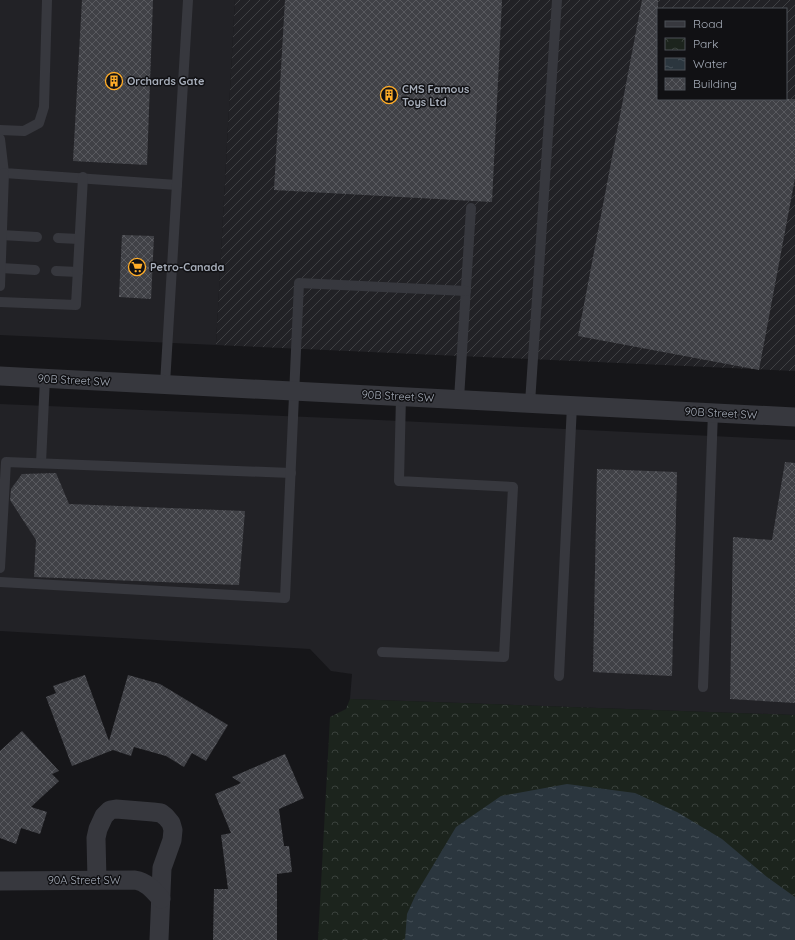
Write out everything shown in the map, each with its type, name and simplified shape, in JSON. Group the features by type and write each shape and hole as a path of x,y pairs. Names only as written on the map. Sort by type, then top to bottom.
{"street":[{"name":"90B Street SW","path":"0,376 795,416"},
{"path":"97,880 96,838 104,816 110,810 116,809 153,812 161,813 166,817 171,823 173,830 172,840 162,868 159,940"},
{"name":"90A Street SW","path":"0,881 135,880 142,881 161,899"}],"lane":[{"path":"0,130 24,131 39,123 44,107 47,0"},
{"path":"165,384 188,0"},
{"path":"530,403 556,0"},
{"path":"0,139 4,173 0,286"},
{"path":"4,173 83,177 177,185"},
{"path":"0,302 76,305 83,177"},
{"path":"459,399 471,208"},
{"path":"1,235 37,237"},
{"path":"58,238 79,239"},
{"path":"0,268 35,270"},
{"path":"56,271 78,272"},
{"path":"0,582 285,598 299,283 466,291"},
{"path":"41,463 45,378"},
{"path":"382,652 504,657 513,487 399,481 401,396"},
{"path":"559,676 572,405"},
{"path":"703,687 713,412"},
{"path":"0,568 6,462 291,473"}],"shaded area":[{"path":"0,0 235,0 216,345 0,335"},
{"path":"235,0 795,0 795,371 216,345"},
{"path":"0,404 795,440 795,715 350,699 352,674 331,671 310,649 0,631"}],"green space":[{"path":"350,699 795,715 795,940 318,940 330,717 346,709"}],"water":[{"path":"567,784 635,793 677,812 722,839 767,877 795,897 795,940 405,940 407,914 416,894 456,827 501,796"}],"building":[{"name":"Orchards Gate","path":"82,0 153,0 147,165 73,161"},
{"name":"CMS Famous Toys Ltd","path":"285,0 502,0 492,202 274,190"},
{"path":"642,0 658,0 657,100 795,99 795,178 759,370 578,336"},
{"name":"Petro-Canada","path":"122,235 154,236 151,299 119,297"},
{"path":"785,462 795,463 795,703 730,699 733,537 772,540"},
{"path":"597,469 677,472 672,676 593,672"},
{"path":"56,473 69,504 245,511 239,585 34,577 36,540 10,500 11,489 22,474"},
{"path":"85,675 109,741 128,675 160,684 228,725 206,761 192,753 184,767 166,756 134,747 131,756 113,750 72,766 46,697 56,693 53,686"},
{"path":"22,731 59,771 52,774 59,781 31,807 47,812 40,834 21,828 16,844 0,838 0,751"},
{"path":"285,754 304,798 279,809 284,846 289,846 292,872 277,874 277,940 213,940 214,889 228,889 221,835 231,833 215,794 241,783 232,777"}],"place":[{"name":"Orchards Gate","path":"114,81"},
{"name":"CMS Famous Toys Ltd","path":"389,95"},
{"name":"Petro-Canada","path":"137,267"}]}
